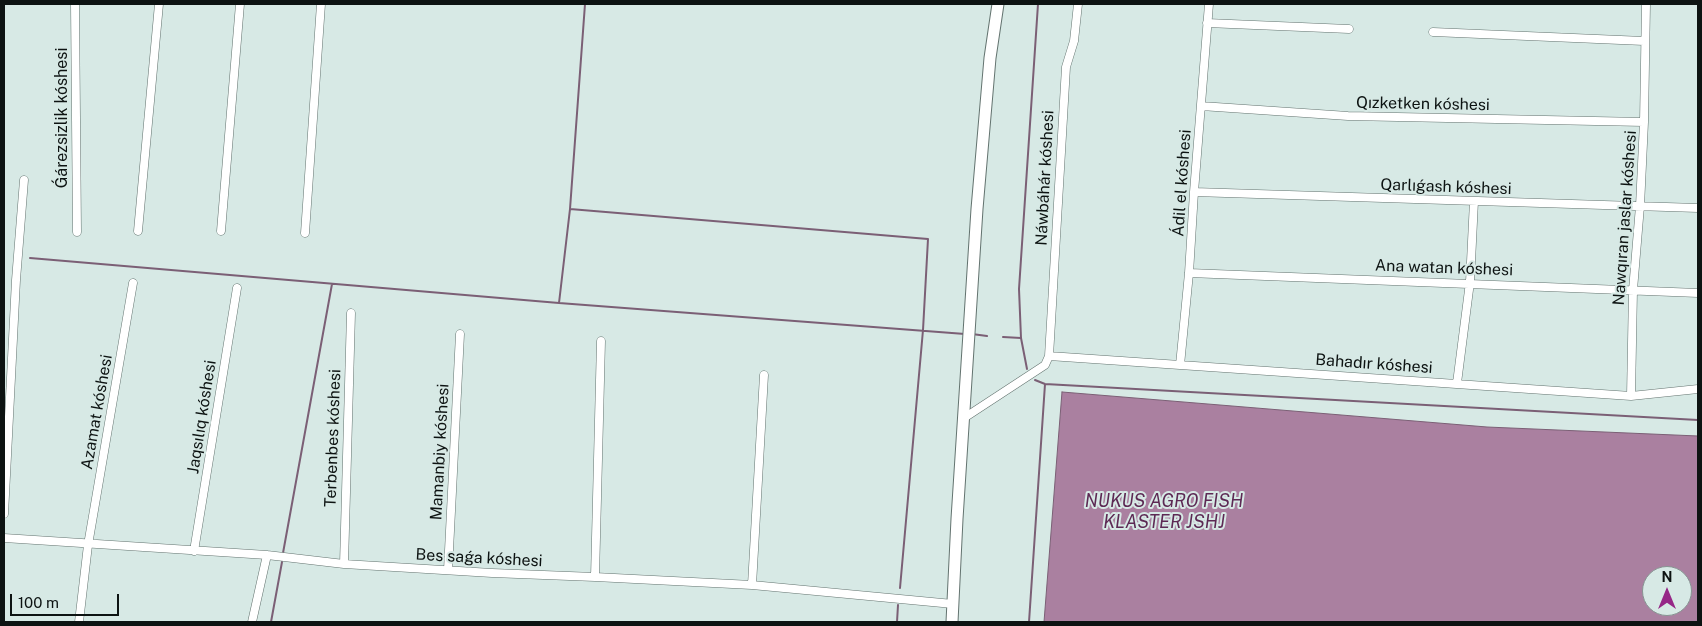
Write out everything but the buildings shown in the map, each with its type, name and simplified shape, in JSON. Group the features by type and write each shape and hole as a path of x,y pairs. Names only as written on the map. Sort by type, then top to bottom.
{"main road":[{"path":"952,622 971,303 989,68 998,4"}],"street":[{"name":"Ǵárezsizlik kóshesi","path":"76,4 76,232"},
{"path":"138,231 159,4"},
{"path":"221,231 240,4"},
{"path":"305,233 322,4"},
{"name":"Náwbáhár kóshesi","path":"1049,356 1066,67 1074,41 1078,4"},
{"name":"Ádil el kóshesi","path":"1180,365 1190,273 1208,4"},
{"name":"Nawqıran jaslar kóshesi","path":"1630,396 1633,290 1644,122 1646,4"},
{"path":"1207,23 1349,29"},
{"path":"1433,32 1644,41"},
{"name":"Qızketken kóshesi","path":"1201,106 1348,116 1644,122"},
{"path":"4,514 16,280 24,180"},
{"name":"Qarlıǵash kóshesi","path":"1194,192 1698,208"},
{"path":"1457,383 1470,282 1474,201"},
{"name":"Ana watan kóshesi","path":"1190,273 1698,292"},
{"name":"Azamat kóshesi","path":"79,622 88,545 133,283"},
{"name":"Jaqsılıq kóshesi","path":"194,551 237,288"},
{"name":"Terbenbes kóshesi","path":"344,564 351,313"},
{"name":"Mamanbiy kóshesi","path":"448,570 460,334"},
{"path":"594,577 601,341"},
{"path":"964,418 1045,365 1049,356"},
{"name":"Bahadır kóshesi","path":"1049,356 1630,396 1698,389"},
{"path":"752,586 764,375"},
{"name":"Bes saǵa kóshesi","path":"4,538 88,545 267,555 344,564 752,586 953,604"},
{"path":"252,622 267,555"}],"water":[{"name":"NUKUS AGRO FISH KLASTER JSHJ","path":"1062,392 1487,427 1698,436 1698,622 1044,622"}],"waterway":[{"path":"585,4 570,209 928,239 923,330 900,588"},
{"path":"1003,337 1021,338 1019,289 1038,4"},
{"path":"559,303 570,209"},
{"path":"30,258 559,303 965,334"},
{"path":"283,553 332,284"},
{"path":"972,334 987,336"},
{"path":"1021,338 1027,369"},
{"path":"1035,380 1045,384 1698,420"},
{"path":"1029,622 1045,384"},
{"path":"271,622 282,562"},
{"path":"897,622 898,605"}]}
